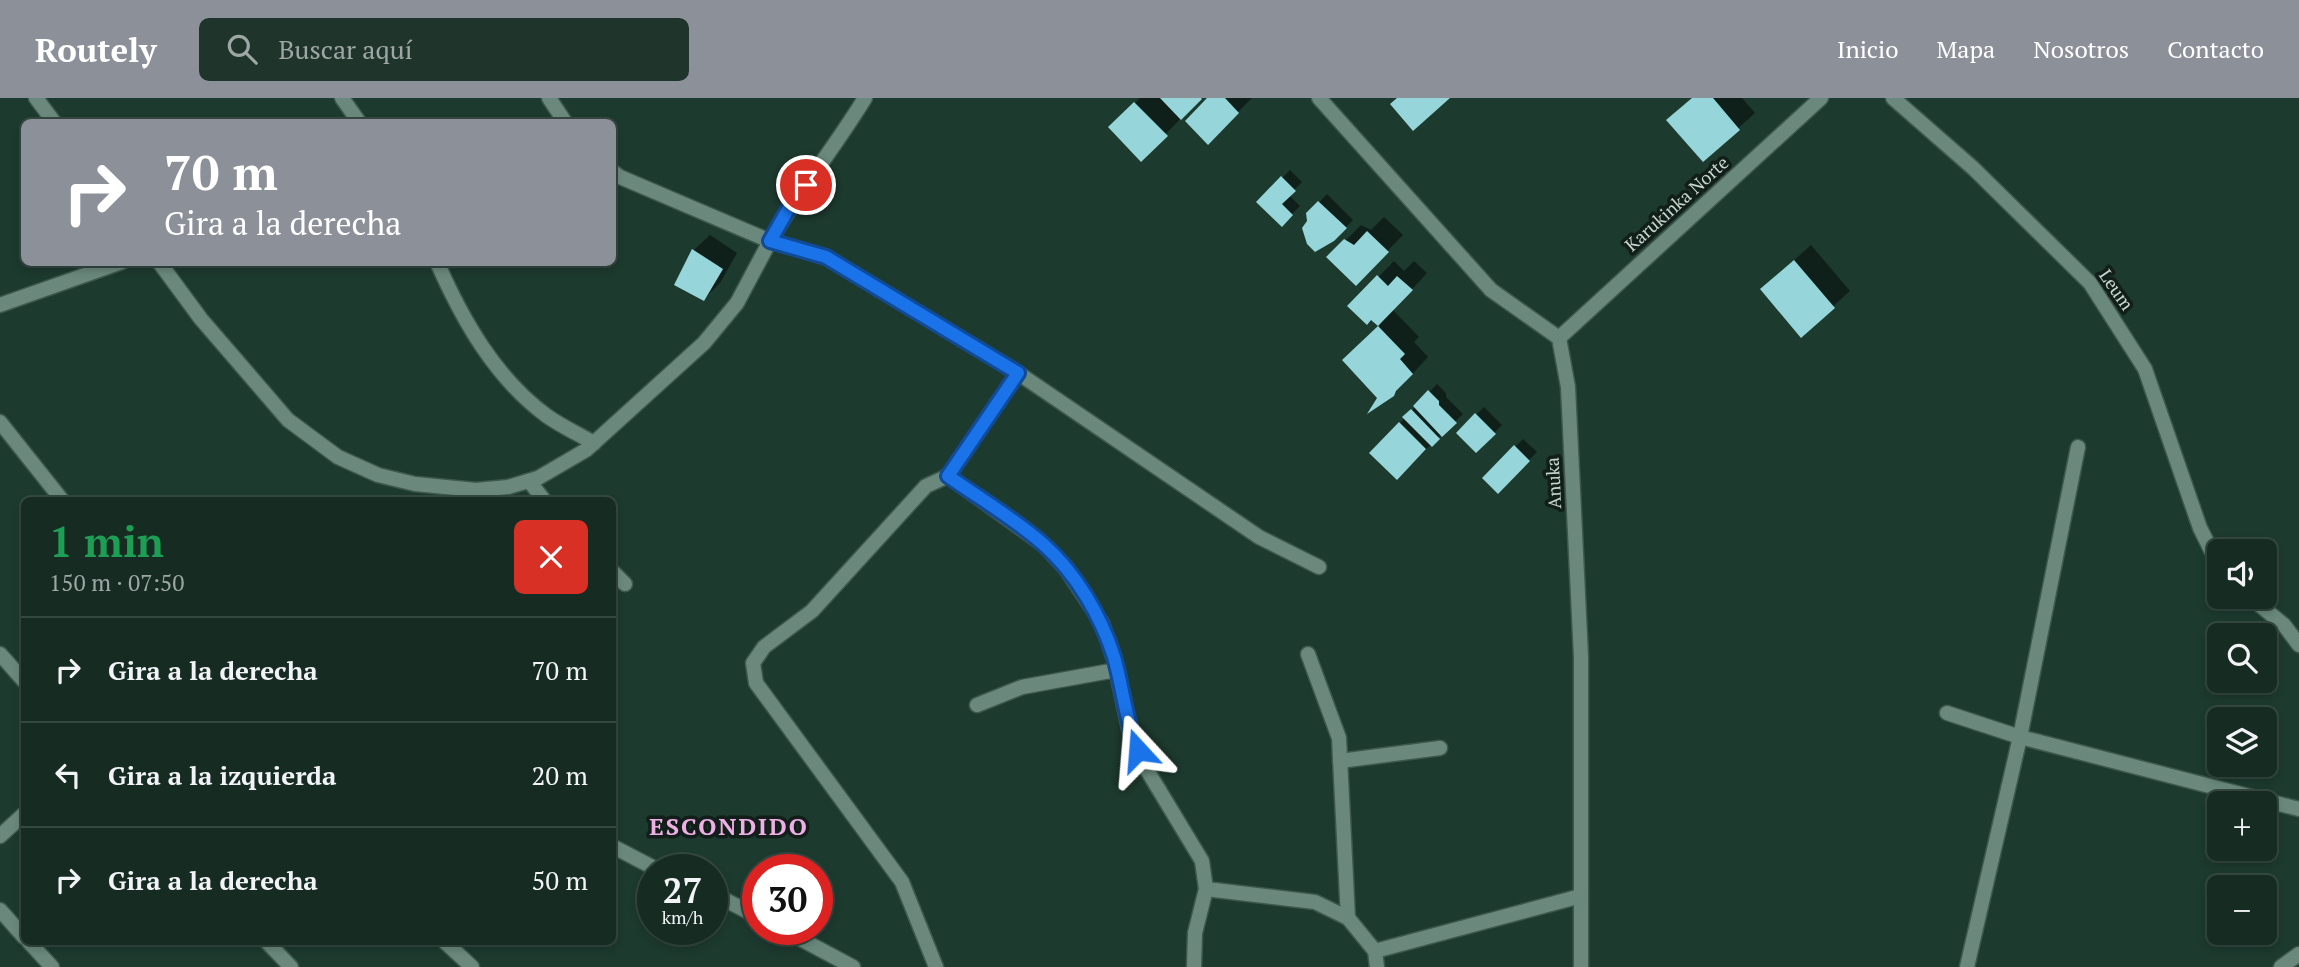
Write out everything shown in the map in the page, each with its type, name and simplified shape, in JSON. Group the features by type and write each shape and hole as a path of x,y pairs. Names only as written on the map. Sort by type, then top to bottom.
{"street":[{"path":"36,98 52,119"},
{"path":"342,98 357,119"},
{"path":"549,98 563,119"},
{"path":"162,266 201,319 288,420 338,457 378,475 415,484 476,491 508,487 538,478 586,450 705,343 737,303 790,206 837,143 865,98"},
{"path":"1319,98 1491,290 1559,338"},
{"name":"Karukinka Norte","path":"1559,338 1821,98"},
{"name":"Leum","path":"1892,98 1973,168 2090,283 2145,369 2207,542"},
{"path":"616,174 770,241 826,257 1018,373 1259,537 1318,567"},
{"path":"0,305 110,266"},
{"path":"439,266 462,315 482,347 519,393 548,417 594,443"},
{"name":"Anuka","path":"1559,338 1568,387 1581,657 1581,967"},
{"path":"936,967 902,882 756,683 753,663 764,647 812,611 926,486 948,476 1018,373"},
{"path":"0,422 60,497"},
{"path":"1967,967 2020,737 2078,447"},
{"path":"948,476 1044,545 1066,569 1102,623 1129,729 1147,770 1202,862 1206,889 1195,933 1194,967"},
{"path":"529,481 542,497"},
{"path":"616,575 625,584"},
{"path":"2265,609 2284,625 2299,645"},
{"path":"0,654 21,678"},
{"path":"1308,654 1339,738 1349,918"},
{"path":"977,705 1022,687 1116,670"},
{"path":"1947,713 2020,737 2299,809"},
{"path":"1340,761 1440,748"},
{"path":"0,836 21,817"},
{"path":"616,848 637,859"},
{"path":"1206,889 1315,902 1349,918 1374,951 1377,967"},
{"path":"1374,951 1581,896"},
{"path":"0,910 21,934"},
{"path":"32,945 52,967"},
{"path":"270,945 291,967"},
{"path":"448,945 472,967"},
{"path":"812,945 853,967"},
{"path":"2281,967 2299,954"}],"building":[{"path":"1160,98 1201,98 1202,99 1181,120"},
{"path":"1207,98 1225,98 1239,113 1208,145 1185,121"},
{"path":"1397,98 1450,98 1413,131 1390,104"},
{"path":"1692,98 1713,98 1740,130 1703,162 1666,120"},
{"path":"1134,102 1168,136 1141,162 1108,127"},
{"path":"1281,176 1296,191 1282,204 1293,215 1282,227 1256,202"},
{"path":"1318,201 1347,228 1334,241 1315,252 1307,244 1302,228 1307,221 1306,213"},
{"path":"1367,231 1389,252 1356,286 1326,257 1344,239 1354,245"},
{"path":"692,249 723,269 704,301 674,285"},
{"path":"1794,260 1835,308 1801,338 1760,289"},
{"path":"1377,275 1388,286 1397,276 1413,290 1378,326 1371,320 1367,325 1347,306"},
{"path":"1378,326 1405,354 1400,359 1413,374 1394,396 1367,414 1377,398 1342,360"},
{"path":"1428,390 1457,423 1442,437 1413,406"},
{"path":"1411,409 1440,439 1432,447 1402,417"},
{"path":"1475,413 1496,434 1476,453 1456,433"},
{"path":"1399,422 1426,449 1397,480 1369,453"},
{"path":"1514,445 1530,461 1498,494 1482,478"}],"district":[{"name":"ESCONDIDO","path":"729,827"}],"route":[{"path":"806,185 790,206 770,241 826,257 1018,373 948,476 1044,545 1082,592 1102,623 1114,659 1129,729 1138,750"}]}
